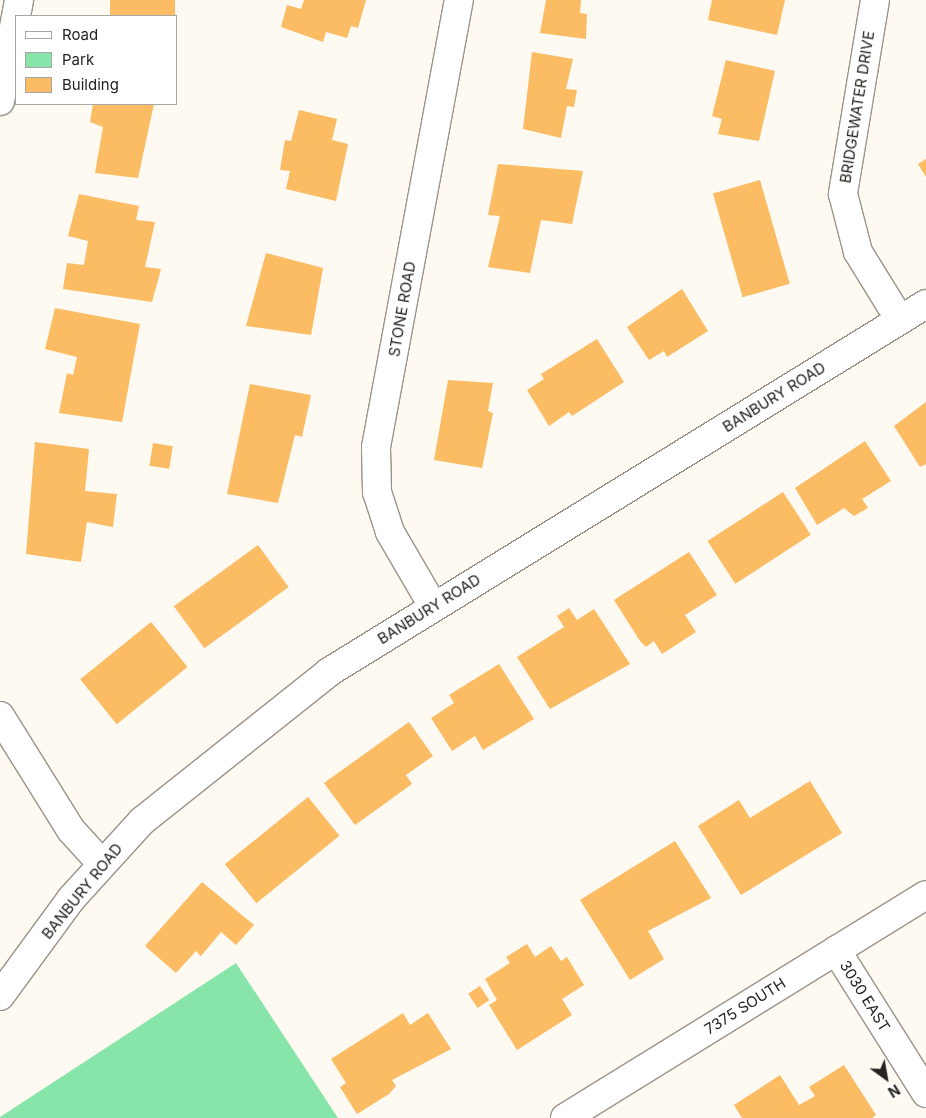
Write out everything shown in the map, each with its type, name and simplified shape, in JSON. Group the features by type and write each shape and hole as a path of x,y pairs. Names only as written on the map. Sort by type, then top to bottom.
{"street":[{"path":"16,15 19,0"},
{"name":"STONE ROAD","path":"434,606 390,532 377,492 376,447 459,0"},
{"name":"BRIDGEWATER DRIVE","path":"875,0 843,194 858,252 900,320"},
{"path":"0,101 15,21"},
{"name":"BANBURY ROAD","path":"0,996 101,863 142,822 236,743 329,672 926,304"},
{"path":"0,716 70,830 101,863"},
{"name":"7375 SOUTH","path":"564,1118 926,895"},
{"name":"3030 EAST","path":"836,950 926,1093"}],"green space":[{"path":"236,963 338,1118 0,1118 0,1117"}],"building":[{"path":"110,0 175,0 175,15 110,15"},
{"path":"304,0 366,0 358,28 351,26 347,38 326,32 323,42 281,27 287,5 301,9"},
{"path":"546,0 581,0 580,13 587,14 586,39 540,33"},
{"path":"712,0 785,0 777,35 708,20"},
{"path":"532,52 573,59 566,89 577,90 574,107 567,106 561,138 523,129"},
{"path":"726,60 775,71 759,141 718,134 722,119 712,116"},
{"path":"93,105 154,105 138,178 95,173 103,127 90,122"},
{"path":"299,110 337,119 332,140 348,144 336,201 286,189 290,171 280,170 285,140 291,141"},
{"path":"926,159 926,177 918,164"},
{"path":"498,164 583,171 572,224 541,220 530,273 488,267 500,216 488,215"},
{"path":"760,180 790,284 743,297 713,194"},
{"path":"79,194 139,206 136,220 155,222 145,267 161,269 152,302 63,289 67,263 84,265 88,241 68,236"},
{"path":"266,253 323,268 311,335 246,326"},
{"path":"682,289 708,331 667,357 664,351 649,360 627,327"},
{"path":"55,308 140,324 122,422 59,413 67,373 73,375 77,357 45,349"},
{"path":"597,339 624,382 572,416 569,412 549,426 527,390 544,379 541,374"},
{"path":"448,380 493,383 488,411 493,413 482,468 434,460"},
{"path":"250,384 311,395 302,437 295,435 278,503 227,494"},
{"path":"926,402 926,464 920,467 894,426"},
{"path":"865,441 891,481 862,499 868,508 854,516 844,508 817,525 795,488"},
{"path":"35,442 89,449 85,491 117,494 113,527 87,522 81,562 26,554"},
{"path":"153,443 173,446 169,469 149,466"},
{"path":"783,492 811,535 735,584 708,541"},
{"path":"258,545 289,587 204,648 174,606"},
{"path":"689,552 717,595 685,615 696,632 662,654 654,641 646,647 640,641 614,600"},
{"path":"569,608 577,620 594,609 630,664 550,709 517,657 564,627 557,616"},
{"path":"151,622 188,667 117,724 80,679"},
{"path":"499,664 534,719 483,750 475,736 452,751 431,718 454,703 449,695"},
{"path":"409,722 433,756 406,775 412,784 355,825 324,783"},
{"path":"810,781 842,833 741,895 698,826 739,800 750,818"},
{"path":"308,797 339,836 256,903 225,864"},
{"path":"675,841 711,898 648,931 664,959 630,980 580,900"},
{"path":"202,882 254,925 236,945 221,932 201,956 196,951 176,973 145,946"},
{"path":"527,944 535,957 551,946 561,961 567,957 584,985 562,999 572,1015 517,1050 489,1005 497,1000 485,979 510,963 506,957"},
{"path":"480,986 489,1000 478,1008 468,994"},
{"path":"403,1013 410,1025 428,1013 451,1049 392,1080 396,1086 389,1094 357,1114 340,1087 346,1083 331,1059"},
{"path":"844,1065 876,1115 872,1118 742,1118 734,1105 780,1075 799,1105 815,1096 809,1087"}]}
